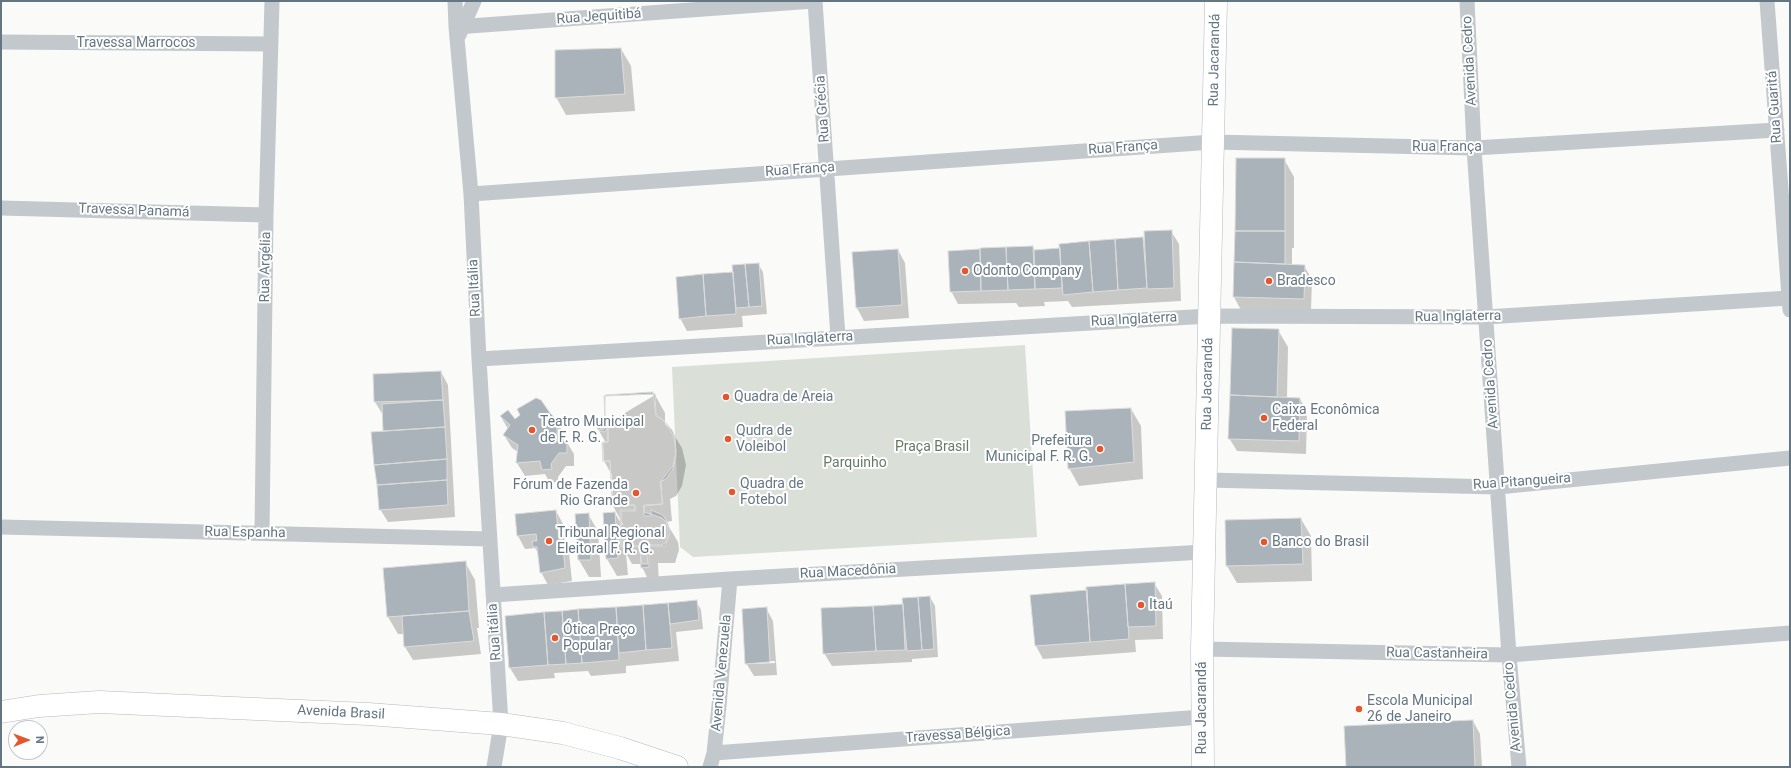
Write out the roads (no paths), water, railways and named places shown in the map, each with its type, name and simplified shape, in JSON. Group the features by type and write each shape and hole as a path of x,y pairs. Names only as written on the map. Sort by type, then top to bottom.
{"street":[{"name":"Rua Argélia","path":"262,533 266,215 272,1"},
{"name":"Rua Itália","path":"456,1 471,194 490,539"},
{"name":"Rua Itália","path":"459,30 474,1"},
{"name":"Rua Jequitibá","path":"459,30 814,1"},
{"name":"Rua Grécia","path":"814,1 838,337"},
{"name":"Rua Jacarandá","path":"1202,767 1202,649 1216,1"},
{"name":"Avenida Cedro","path":"1467,1 1474,148 1498,487 1508,655 1519,767"},
{"name":"Rua Guaritá","path":"1767,1 1790,304"},
{"name":"Travessa Marrocos","path":"1,42 270,44"},
{"name":"Rua França","path":"471,194 1213,142 1474,148 1777,130"},
{"name":"Travessa Panamá","path":"1,208 266,215"},
{"name":"Rua Inglaterra","path":"479,359 1209,316 1486,318 1790,304"},
{"name":"Rua Pitangueira","path":"1206,480 1498,487 1790,458"},
{"name":"Rua Espanha","path":"1,527 490,539"},
{"name":"Rua itália","path":"490,539 501,724 494,767"},
{"name":"Rua Macedônia","path":"493,595 730,579 1204,552"},
{"name":"Avenida Venezuela","path":"712,760 730,579"},
{"name":"Rua Castanheira","path":"1202,649 1508,655 1790,633"},
{"name":"Avenida Brasil","path":"1,712 40,706 99,702 368,714 501,724 563,733 620,748 677,767"},
{"name":"Travessa Bélgica","path":"712,760 1202,717"}],"place":[{"name":"Odonto Company","path":"965,271"},
{"name":"Bradesco","path":"1269,281"},
{"name":"Quadra de Areia","path":"726,397"},
{"name":"Caixa Econômica Federal","path":"1264,418"},
{"name":"Teatro Municipal de F. R. G.","path":"532,430"},
{"name":"Qudra de Voleibol","path":"728,439"},
{"name":"Prefeitura Municipal F. R. G.","path":"1100,449"},
{"name":"Quadra de Fotebol","path":"732,492"},
{"name":"Fórum de Fazenda Rio Grande","path":"636,493"},
{"name":"Tribunal Regional Eleitoral F. R. G.","path":"549,541"},
{"name":"Banco do Brasil","path":"1264,542"},
{"name":"Itaú","path":"1141,605"},
{"name":"Ótica Preço Popular","path":"555,638"},
{"name":"Escola Municipal 26 de Janeiro","path":"1359,709"}],"park label":[{"name":"Praça Brasil","path":"932,447"},
{"name":"Parquinho","path":"855,463"}]}
